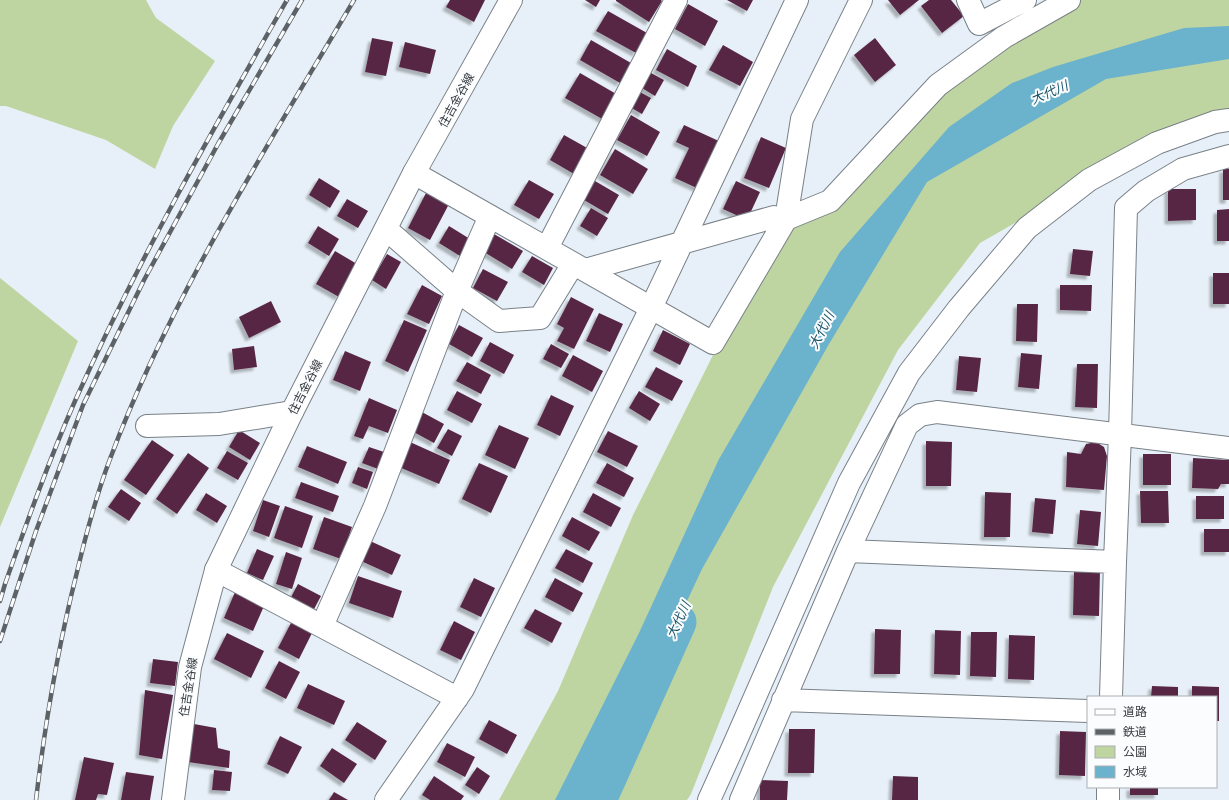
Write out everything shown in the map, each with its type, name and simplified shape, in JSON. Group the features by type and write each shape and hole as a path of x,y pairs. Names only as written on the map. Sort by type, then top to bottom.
{"street":[{"name":"住吉金谷線","path":"173,800 190,667 216,570 292,412 414,173 512,0"},
{"path":"546,248 676,0"},
{"path":"386,800 463,689 651,308 797,0"},
{"path":"414,173 713,343 786,219 802,119 861,0"},
{"path":"968,0 979,24 1025,0"},
{"path":"386,229 457,291 499,321 540,318 579,267 682,244 774,217 786,219 830,202 938,84 1004,37 1069,0"},
{"path":"709,800 734,748 849,483 909,373 959,308 1027,228 1089,180 1157,143 1215,122 1229,120"},
{"path":"1111,696 1126,208 1146,191 1184,169 1229,156"},
{"path":"322,626 375,506 457,291 490,216"},
{"path":"147,426 219,424 292,412"},
{"path":"741,800 848,551 907,425 920,415 937,412 1229,448"},
{"path":"848,551 1115,562"},
{"path":"216,570 457,698"},
{"path":"783,700 1087,712"},
{"path":"1108,788 1108,800"}],"green space":[{"path":"0,0 146,0 156,18 215,61 173,126 155,169 106,140 6,106 0,106"},
{"path":"1075,0 1229,0 1229,121 1097,176 980,243 898,350 773,587 691,794 687,800 499,800 558,691 633,515 752,277 786,219 836,201 945,85"},
{"path":"0,278 78,341 0,527"}],"water":[{"path":"1229,26 1229,59 1106,79 927,182 829,344 702,569 594,800 555,800 639,633 719,459 840,252 949,127 1012,83 1053,67 1184,28"}],"building":[{"path":"450,0 485,0 474,22 446,7"},
{"path":"585,0 600,0 596,7"},
{"path":"616,0 661,0 662,1 649,22"},
{"path":"727,0 753,0 747,11"},
{"path":"888,0 919,0 900,15"},
{"path":"929,0 951,0 964,16 942,33 921,6"},
{"path":"688,4 718,21 705,46 675,29"},
{"path":"608,11 647,33 636,53 596,31"},
{"path":"372,38 393,42 386,76 365,72"},
{"path":"875,38 896,65 875,82 854,55"},
{"path":"591,40 631,63 620,83 580,60"},
{"path":"405,42 436,50 430,74 399,67"},
{"path":"723,45 753,62 740,86 709,70"},
{"path":"667,49 697,66 688,87 656,70"},
{"path":"580,73 618,95 604,120 565,98"},
{"path":"651,73 664,80 655,96 642,88"},
{"path":"638,91 651,98 642,114 630,107"},
{"path":"631,115 660,132 647,156 617,140"},
{"path":"684,125 721,142 699,189 675,178 689,148 676,142"},
{"path":"564,135 589,149 574,174 550,160"},
{"path":"761,137 786,148 769,188 744,178"},
{"path":"615,149 648,169 633,194 600,175"},
{"path":"1223,169 1229,169 1229,200 1223,200"},
{"path":"319,178 340,191 330,208 309,195"},
{"path":"529,180 554,194 539,219 514,205"},
{"path":"595,181 619,195 608,214 584,200"},
{"path":"736,181 760,192 747,220 723,209"},
{"path":"1168,189 1196,189 1196,220 1168,221"},
{"path":"426,193 449,204 430,240 408,228"},
{"path":"347,199 368,211 358,228 337,216"},
{"path":"591,208 608,218 597,236 580,226"},
{"path":"1229,209 1229,241 1217,241 1217,210"},
{"path":"318,226 339,239 329,256 308,243"},
{"path":"449,226 470,239 460,256 439,243"},
{"path":"494,234 523,251 512,269 484,252"},
{"path":"1073,249 1093,251 1090,276 1070,274"},
{"path":"335,251 357,264 339,297 316,284"},
{"path":"387,254 401,262 386,289 372,280"},
{"path":"532,256 553,268 544,285 522,272"},
{"path":"483,269 508,282 497,301 473,288"},
{"path":"1213,273 1229,273 1229,304 1213,304"},
{"path":"422,285 442,296 429,324 407,314"},
{"path":"1060,285 1092,285 1091,311 1060,310"},
{"path":"571,297 594,309 574,349 557,341 564,328 557,324"},
{"path":"271,301 281,322 249,338 239,317"},
{"path":"1017,304 1038,304 1037,342 1016,341"},
{"path":"599,313 623,324 610,352 586,341"},
{"path":"404,320 427,330 408,372 385,361"},
{"path":"459,325 483,338 472,357 449,344"},
{"path":"663,330 690,344 680,365 653,351"},
{"path":"490,342 514,355 504,374 480,361"},
{"path":"551,344 569,354 561,368 543,359"},
{"path":"254,346 257,367 234,370 232,349"},
{"path":"345,351 371,362 360,391 333,380"},
{"path":"1021,353 1042,355 1039,389 1018,387"},
{"path":"573,355 603,371 592,392 562,376"},
{"path":"959,356 981,358 977,392 956,390"},
{"path":"467,362 491,375 481,394 456,381"},
{"path":"1077,364 1098,364 1097,408 1075,407"},
{"path":"656,367 683,381 672,401 645,387"},
{"path":"457,391 482,404 472,423 447,410"},
{"path":"639,391 660,404 650,421 629,408"},
{"path":"551,395 574,406 560,436 537,425"},
{"path":"369,398 397,410 388,433 369,426 363,439 354,436"},
{"path":"420,411 444,424 434,443 410,430"},
{"path":"499,425 529,438 515,469 485,455"},
{"path":"448,429 462,436 452,456 437,448"},
{"path":"239,430 260,443 250,460 229,447"},
{"path":"608,431 638,446 627,467 597,452"},
{"path":"152,440 174,455 146,495 124,480"},
{"path":"926,441 952,442 951,486 926,486"},
{"path":"410,442 450,460 439,484 399,467"},
{"path":"1096,442 1104,447 1107,456 1104,490 1066,487 1067,452 1081,454 1086,444"},
{"path":"307,446 347,462 338,484 298,467"},
{"path":"369,447 384,452 378,469 362,463"},
{"path":"227,451 248,463 238,480 217,468"},
{"path":"188,453 209,468 177,514 156,499"},
{"path":"1143,454 1171,454 1171,485 1143,485"},
{"path":"1193,458 1229,460 1229,484 1221,484 1218,489 1192,488"},
{"path":"479,463 508,476 491,513 462,499"},
{"path":"607,463 634,478 624,497 596,483"},
{"path":"358,467 373,472 367,489 352,483"},
{"path":"301,482 339,496 333,512 295,498"},
{"path":"121,489 141,503 129,521 108,507"},
{"path":"1140,491 1168,491 1169,523 1141,523"},
{"path":"985,492 1011,493 1010,537 984,537"},
{"path":"206,493 227,506 217,523 196,510"},
{"path":"593,493 621,508 611,527 583,512"},
{"path":"1196,496 1224,496 1224,519 1196,519"},
{"path":"1035,498 1056,500 1053,534 1032,532"},
{"path":"263,500 280,506 269,537 253,531"},
{"path":"285,506 313,516 302,548 274,538"},
{"path":"1080,510 1101,512 1098,546 1077,544"},
{"path":"324,517 352,527 341,559 313,549"},
{"path":"572,517 600,532 589,551 562,536"},
{"path":"1204,529 1229,529 1229,552 1204,552"},
{"path":"370,541 401,555 392,575 361,561"},
{"path":"257,549 274,556 263,580 247,573"},
{"path":"566,549 593,563 583,583 555,568"},
{"path":"286,552 302,558 292,589 276,584"},
{"path":"1074,571 1100,571 1099,616 1073,615"},
{"path":"358,576 402,591 393,618 349,603"},
{"path":"474,578 495,588 481,617 460,607"},
{"path":"555,578 583,593 573,612 545,597"},
{"path":"298,584 321,596 313,611 290,599"},
{"path":"235,592 264,606 253,631 224,618"},
{"path":"535,609 562,623 552,643 524,628"},
{"path":"292,621 313,631 299,659 278,648"},
{"path":"454,621 475,632 461,660 440,650"},
{"path":"875,629 901,630 900,674 874,674"},
{"path":"935,630 961,631 960,675 934,674"},
{"path":"971,632 997,632 996,677 970,676"},
{"path":"227,633 264,651 251,678 214,659"},
{"path":"1009,635 1035,636 1034,680 1008,679"},
{"path":"153,659 178,662 175,686 150,683"},
{"path":"279,661 300,672 286,699 265,688"},
{"path":"308,684 345,701 334,725 297,708"},
{"path":"1152,686 1178,687 1178,696 1151,696"},
{"path":"1192,686 1219,687 1219,721 1217,721 1217,696 1192,696"},
{"path":"145,690 173,695 162,759 139,755"},
{"path":"489,720 517,735 507,754 479,739"},
{"path":"357,722 387,741 375,760 345,740"},
{"path":"194,724 216,728 218,748 230,751 229,768 188,762"},
{"path":"789,729 815,729 814,773 788,773"},
{"path":"1060,731 1086,732 1085,776 1059,775"},
{"path":"280,736 302,747 288,774 267,764"},
{"path":"447,743 475,757 465,777 437,762"},
{"path":"332,748 357,764 344,783 320,766"},
{"path":"84,757 114,763 107,795 98,794 96,800 75,800"},
{"path":"477,767 490,776 479,794 465,785"},
{"path":"214,770 232,772 230,791 212,790"},
{"path":"126,772 154,776 150,800 121,800"},
{"path":"434,776 464,796 461,800 430,800 422,795"},
{"path":"893,776 918,777 918,800 892,800"},
{"path":"760,780 788,781 787,800 760,800"},
{"path":"1130,788 1158,788 1158,795 1130,795"},
{"path":"334,792 348,800 329,800"}],"waterway":[{"name":"大代川","path":"597,800 677,622"}],"railway":[{"path":"0,601 47,468 65,423 99,349 176,198 287,0"},
{"path":"0,641 36,531 83,405 144,280 218,144 302,0"},
{"path":"36,800 48,714 70,600 88,529 110,459 134,399 161,339 191,281 254,168 354,0"}]}
